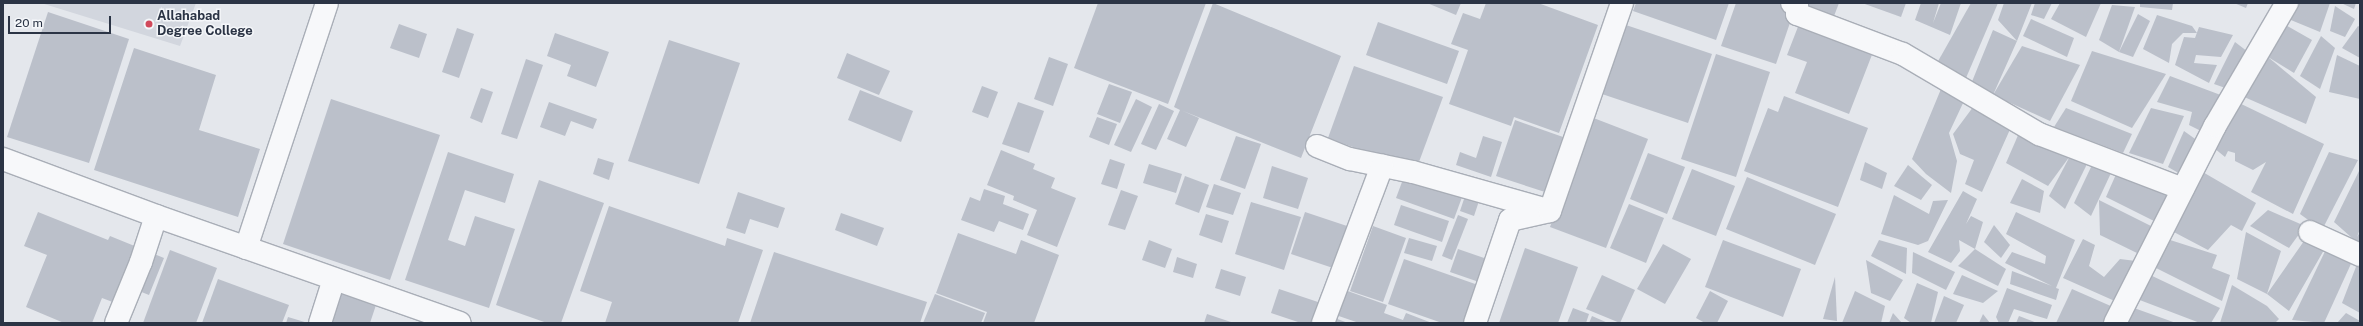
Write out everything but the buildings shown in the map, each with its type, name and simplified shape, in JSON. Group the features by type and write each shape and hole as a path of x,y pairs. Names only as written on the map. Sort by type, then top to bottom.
{"street":[{"path":"246,248 327,3"},
{"path":"1550,211 1622,3"},
{"path":"1792,3 1797,5 1796,14 1903,54 2039,134 2183,189"},
{"path":"2115,323 2215,126 2287,3"},
{"path":"1317,146 1350,159 1382,166 1550,211"},
{"path":"3,159 156,216 460,323"},
{"path":"1323,323 1382,166"},
{"path":"1475,323 1510,220 1550,211"},
{"path":"116,323 141,262 156,216"},
{"path":"2310,232 2360,255"},
{"path":"320,323 334,279"}],"shaded area":[{"name":"Allahabad Degree College","path":"41,3 196,3 180,46"}],"place":[{"name":"Allahabad Degree College","path":"149,24"}]}
